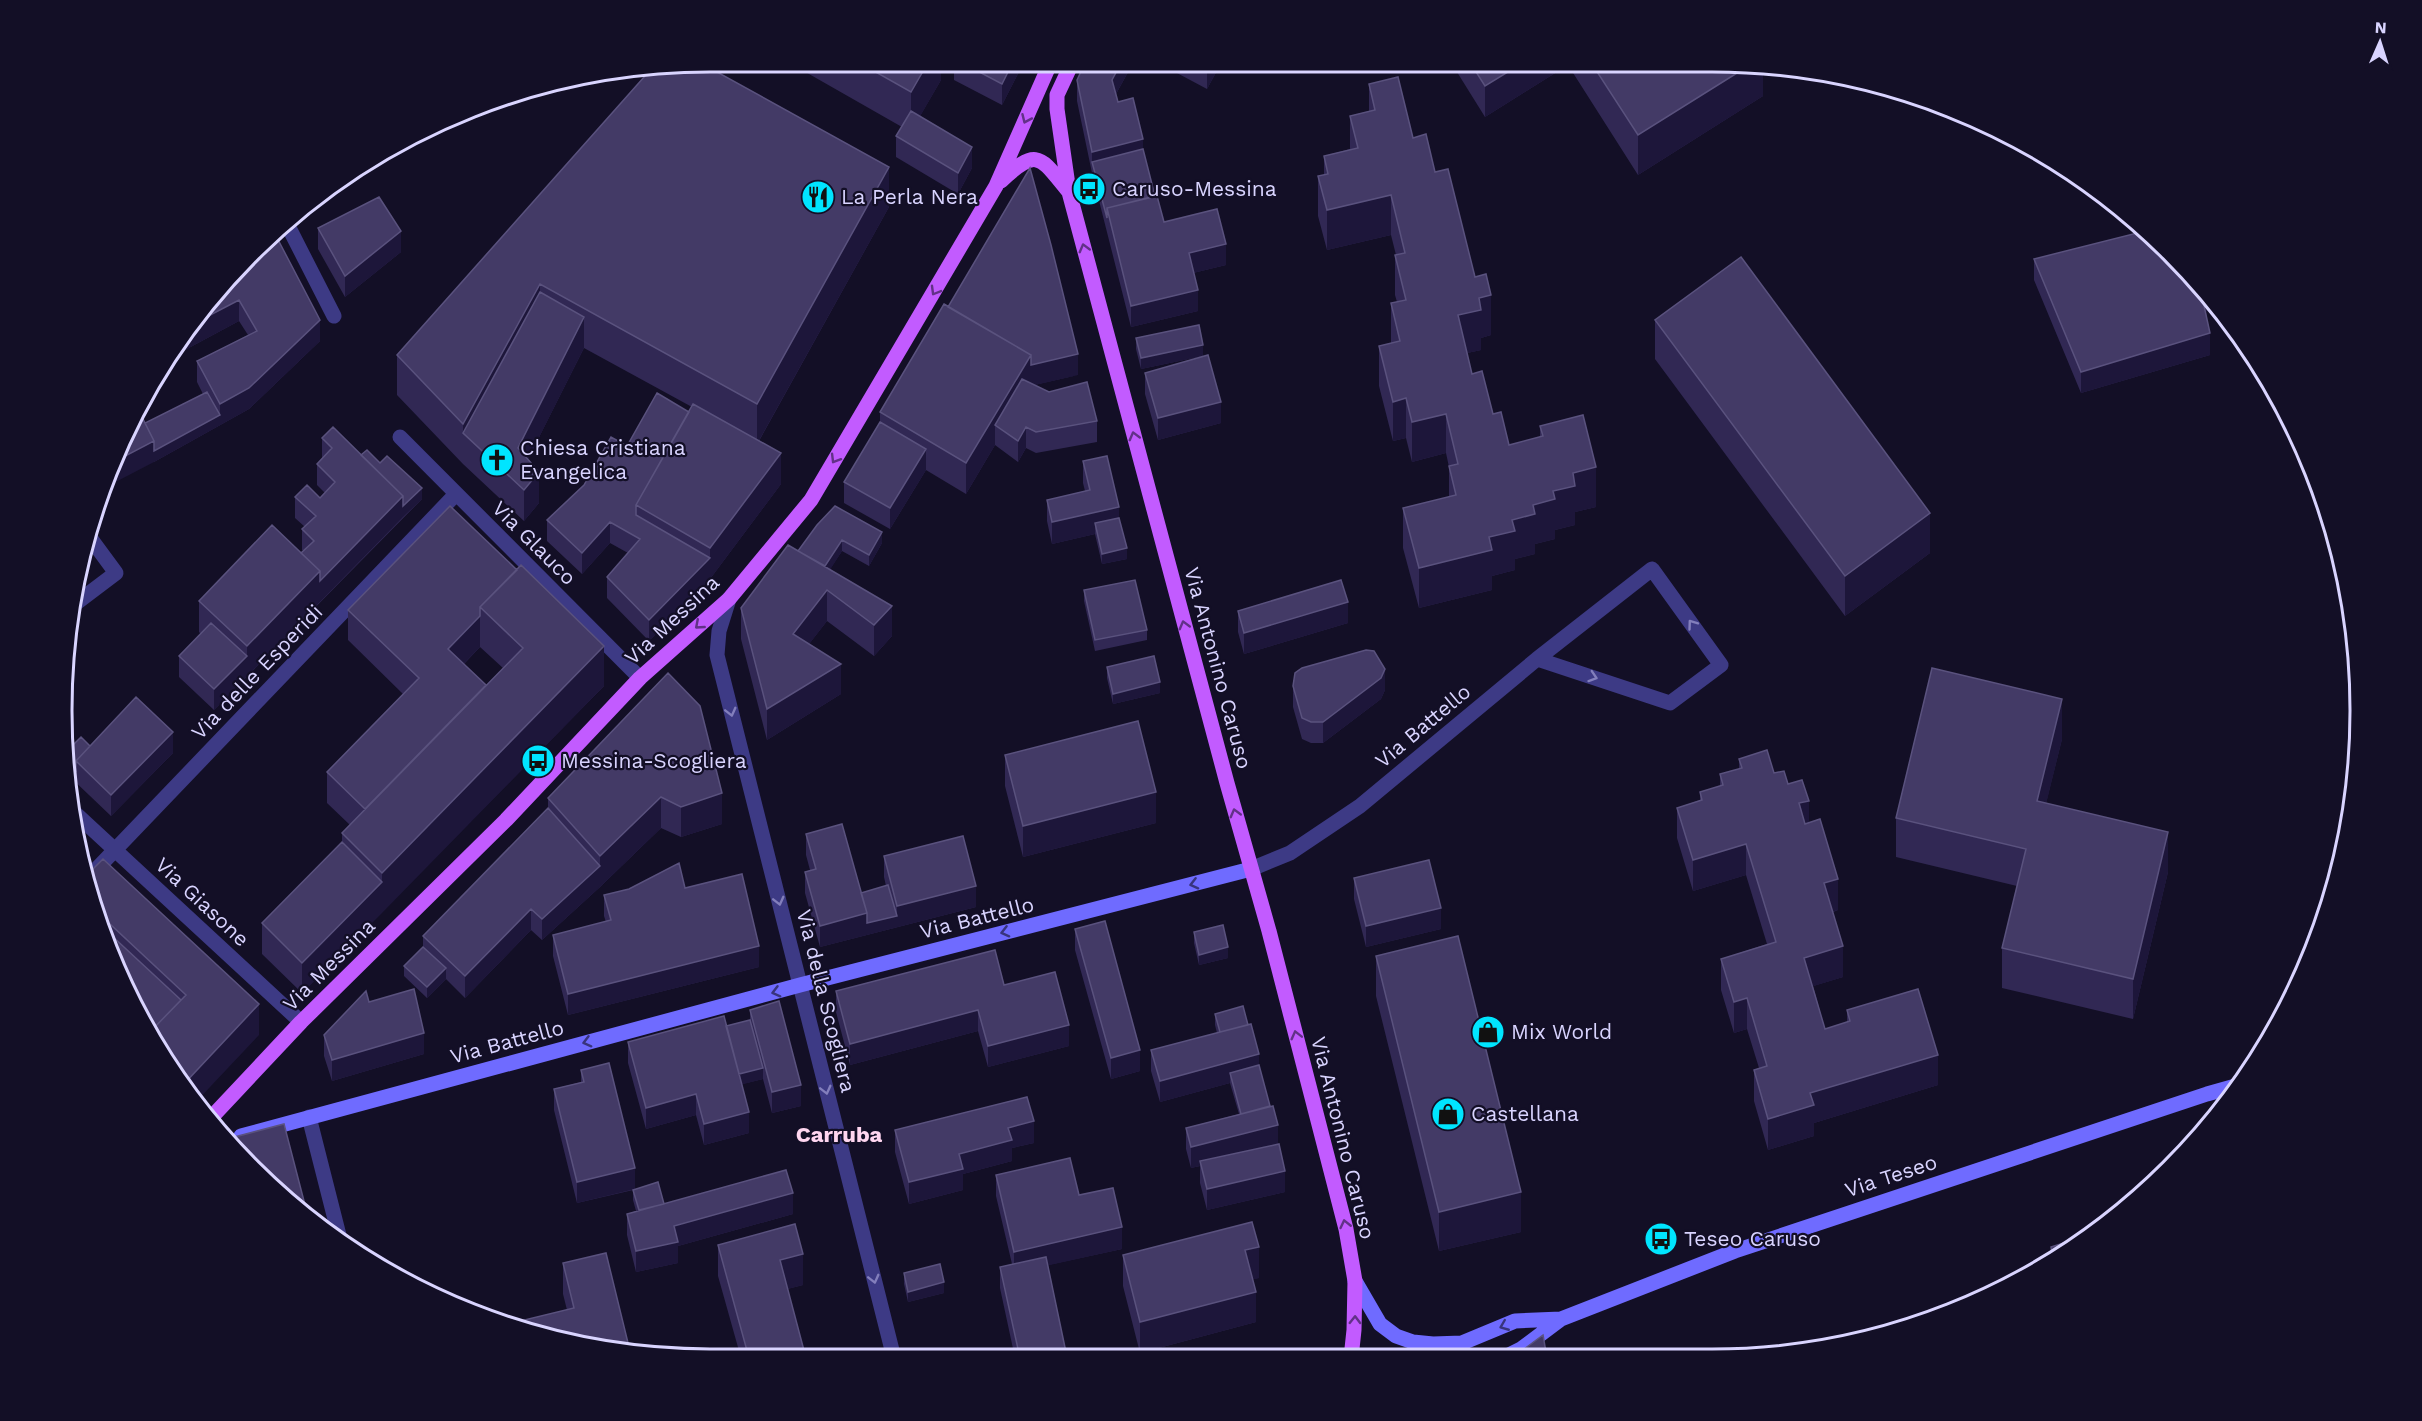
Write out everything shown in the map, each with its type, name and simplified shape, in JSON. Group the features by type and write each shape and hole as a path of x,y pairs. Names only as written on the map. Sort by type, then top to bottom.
{"main road":[{"name":"Via Messina","path":"215,1113 301,1022 506,820 640,678 729,599 811,500 996,186 1046,72"},
{"name":"Via Antonino Caruso","path":"1068,72 1058,94 1057,109 1069,192 1269,931 1346,1229 1355,1281 1352,1349"},
{"path":"996,186 1017,166 1034,158 1043,161 1069,192"},
{"name":"Via Battello","path":"236,1138 800,985 1251,869"},
{"name":"Via Teseo","path":"1561,1319 1735,1251 2225,1089"},
{"path":"1355,1281 1380,1324 1396,1336 1413,1342 1462,1343 1515,1321 1561,1319"},
{"path":"1521,1349 1561,1319"}],"street":[{"path":"290,230 334,316"},
{"name":"Via Glauco","path":"400,437 640,678"},
{"name":"Via delle Esperidi","path":"93,873 456,494"},
{"path":"82,599 116,573 94,544"},
{"name":"Via Battello","path":"1251,869 1290,853 1360,806 1537,659 1652,569 1721,665 1670,703 1537,659"},
{"name":"Via della Scogliera","path":"729,599 719,631 717,655 892,1349"},
{"name":"Via Giasone","path":"81,819 301,1022"},
{"path":"309,1117 337,1228"}],"building":[{"path":"717,72 889,167 757,404 540,284 463,424 397,355 646,75"},
{"path":"876,72 923,72 911,92"},
{"path":"979,72 1008,72 1002,84"},
{"path":"1081,72 1116,72 1112,80 1118,102 1133,98 1143,139 1092,152 1077,80"},
{"path":"1476,72 1508,72 1485,86"},
{"path":"1597,72 1738,73 1638,135"},
{"path":"1398,77 1413,138 1426,134 1435,172 1448,169 1475,277 1486,274 1491,295 1479,298 1481,310 1458,315 1472,374 1482,371 1493,414 1501,412 1509,445 1543,436 1540,426 1583,415 1596,467 1573,473 1575,486 1553,491 1555,499 1533,505 1535,514 1512,520 1515,531 1489,537 1492,550 1419,568 1403,508 1456,495 1449,466 1458,464 1446,414 1412,422 1406,398 1393,402 1379,346 1400,341 1391,303 1406,300 1395,255 1405,253 1391,195 1327,210 1318,176 1328,174 1324,156 1358,148 1350,116 1375,110 1369,84"},
{"path":"911,111 972,147 958,173 896,136"},
{"path":"1143,149 1155,196 1107,208 1107,218 1092,162"},
{"path":"1030,168 1078,354 1031,365 1031,355 948,307"},
{"path":"1157,196 1164,222 1217,209 1226,244 1189,253 1198,290 1131,306 1107,208"},
{"path":"379,197 401,231 345,276 318,228"},
{"path":"2136,233 2163,259 2204,304 2210,333 2081,372 2034,259"},
{"path":"279,241 320,320 249,388 220,404 197,361 257,331 239,300 209,315 230,290"},
{"path":"1741,257 1930,513 1845,576 1655,320"},
{"path":"540,292 584,317 518,448 539,472 524,490 463,433"},
{"path":"944,304 1031,355 966,463 880,412"},
{"path":"1199,325 1203,345 1141,358 1136,338"},
{"path":"1208,355 1221,402 1158,418 1145,373"},
{"path":"1022,379 1049,392 1087,382 1097,421 1036,432 1026,427 1018,441 995,425"},
{"path":"207,392 220,415 154,451 154,441 145,423"},
{"path":"657,393 689,412 636,505 636,515 710,558 649,620 607,577 640,539 610,522 582,553 547,520 584,485 611,437 627,446"},
{"path":"693,404 781,453 710,548 636,505"},
{"path":"143,419 154,441 125,456"},
{"path":"880,422 926,449 890,508 844,482"},
{"path":"333,427 403,496 320,581 320,571 301,553 314,541 302,529 316,516 295,497 307,485 320,498 335,482 317,464 332,448 322,438"},
{"path":"367,450 380,463 387,456 422,488 403,506 403,496 361,455"},
{"path":"1107,456 1119,507 1052,522 1047,500 1090,490 1083,461"},
{"path":"450,506 517,570 480,607 480,616 448,649 486,685 365,809 327,772 419,678 348,610"},
{"path":"835,506 882,532 869,555 842,540 825,566 798,551 817,525"},
{"path":"1119,518 1127,548 1102,554 1095,523"},
{"path":"272,525 320,571 247,646 199,601"},
{"path":"788,545 892,606 874,625 827,590 793,634 841,664 767,709 741,608"},
{"path":"521,565 604,646 382,873 342,833 523,648 480,607"},
{"path":"1135,580 1147,630 1095,640 1084,590"},
{"path":"1341,580 1348,602 1244,633 1238,611"},
{"path":"211,623 247,656 214,689 179,656"},
{"path":"1366,650 1374,651 1385,669 1381,678 1323,722 1311,722 1302,718 1293,686 1295,673 1302,668"},
{"path":"1154,656 1160,682 1113,694 1107,667"},
{"path":"1932,668 2062,699 2037,801 2168,832 2133,979 2002,948 2026,849 1896,818"},
{"path":"668,673 700,706 722,793 681,807 661,797 600,856 548,798"},
{"path":"136,697 173,732 111,795 76,761"},
{"path":"1138,721 1156,792 1023,826 1005,755"},
{"path":"81,737 90,746 76,761 76,771 75,770 73,745"},
{"path":"1767,750 1774,773 1784,771 1788,784 1802,780 1809,801 1799,803 1805,824 1820,819 1838,879 1824,883 1843,946 1804,958 1825,1029 1850,1021 1847,1010 1918,989 1938,1055 1810,1093 1814,1105 1768,1119 1754,1070 1767,1066 1747,998 1734,1002 1721,959 1776,942 1746,844 1693,860 1677,808 1702,800 1700,792 1723,785 1720,774 1742,768 1739,759"},
{"path":"548,808 600,866 542,919 531,909 465,976 423,936"},
{"path":"842,824 867,913 820,926 805,872 816,869 806,834"},
{"path":"963,836 976,886 897,906 884,856"},
{"path":"342,842 382,882 302,963 262,923"},
{"path":"103,859 259,1004 189,1078 156,1026 186,995 109,923 92,870"},
{"path":"1429,860 1441,908 1366,926 1354,878"},
{"path":"679,863 685,888 742,874 759,946 568,994 553,935 611,920 604,895 629,889"},
{"path":"888,885 897,916 867,923 867,913 861,893"},
{"path":"1105,921 1140,1050 1111,1058 1075,929"},
{"path":"1223,925 1228,947 1199,955 1194,932"},
{"name":"Castellana","path":"1458,936 1521,1192 1439,1212 1376,956"},
{"path":"115,938 181,1000 156,1026 138,993"},
{"path":"423,947 446,968 427,987 404,966"},
{"path":"995,950 1004,985 1055,972 1069,1025 988,1046 978,1010 850,1044 836,991"},
{"path":"414,989 424,1033 332,1060 324,1035 366,991 369,1002"},
{"path":"779,1001 801,1085 772,1092 750,1010"},
{"path":"1243,1006 1248,1025 1220,1032 1215,1014"},
{"path":"724,1016 749,1112 704,1124 696,1094 646,1108 628,1042"},
{"path":"750,1020 763,1068 739,1074 726,1026"},
{"path":"1251,1024 1259,1054 1160,1081 1151,1050"},
{"path":"609,1063 635,1168 577,1182 554,1089 584,1082 581,1070"},
{"path":"1259,1065 1270,1106 1241,1114 1230,1073"},
{"path":"1027,1097 1034,1121 1008,1128 1012,1140 959,1154 963,1169 909,1182 895,1130"},
{"path":"1273,1106 1278,1125 1191,1147 1186,1128"},
{"path":"284,1124 304,1203 259,1162 235,1137"},
{"path":"1279,1144 1285,1171 1207,1189 1200,1161"},
{"path":"1070,1158 1079,1195 1113,1188 1122,1227 1014,1252 996,1175"},
{"path":"786,1170 793,1193 674,1226 678,1242 636,1251 627,1214"},
{"path":"658,1182 664,1204 639,1210 633,1190"},
{"path":"1252,1222 1259,1247 1245,1250 1256,1292 1140,1322 1123,1255"},
{"path":"795,1224 803,1254 780,1260 804,1349 747,1349 718,1245"},
{"path":"606,1253 628,1344 586,1337 523,1320 574,1308 563,1263"},
{"path":"1046,1257 1065,1349 1018,1349 1000,1267"},
{"path":"940,1264 944,1282 908,1292 904,1273"},
{"path":"1543,1335 1545,1349 1524,1349"}],"place":[{"name":"Caruso-Messina","path":"1089,189"},
{"name":"La Perla Nera","path":"818,197"},
{"name":"Chiesa Cristiana Evangelica","path":"497,460"},
{"name":"Messina-Scogliera","path":"538,761"},
{"name":"Mix World","path":"1488,1032"},
{"name":"Castellana","path":"1448,1114"},
{"name":"Teseo Caruso","path":"1661,1239"}],"district":[{"name":"Carruba","path":"839,1134"}]}
